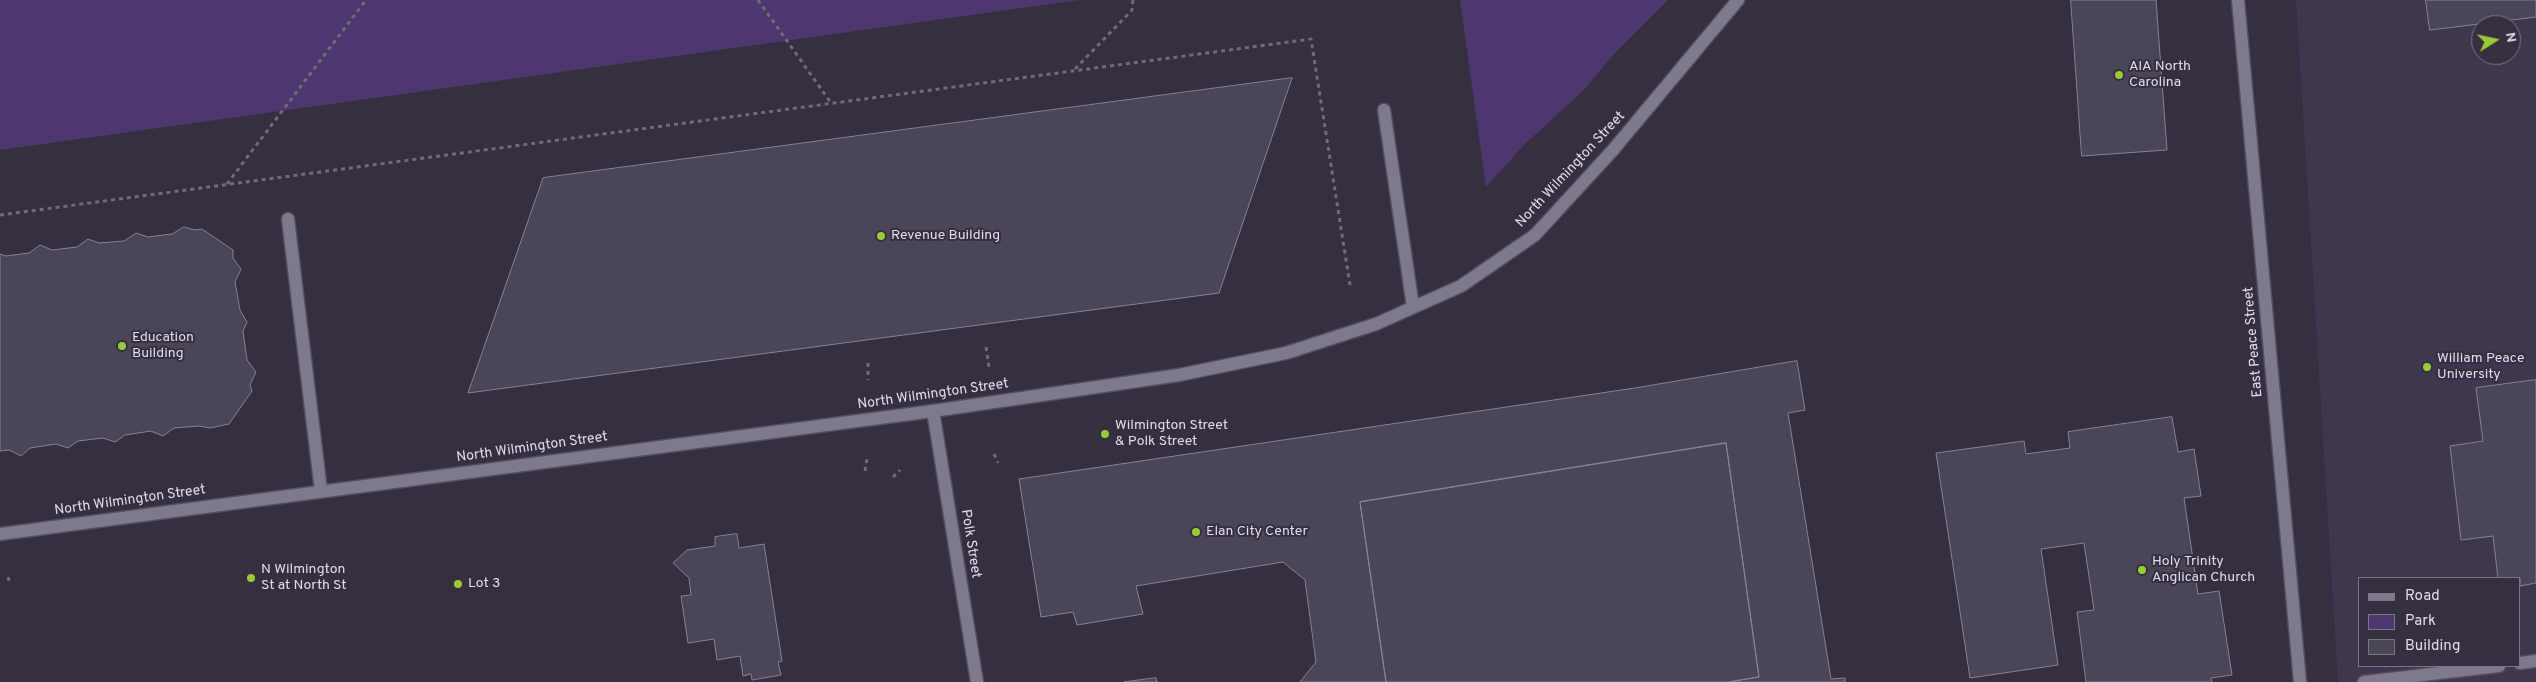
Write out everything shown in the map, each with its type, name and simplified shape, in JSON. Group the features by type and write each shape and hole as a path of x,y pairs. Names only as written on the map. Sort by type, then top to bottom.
{"main road":[{"name":"North Wilmington Street","path":"0,534 933,411 1179,375 1286,353 1376,324 1461,286 1535,235 1613,150 1738,0"},
{"name":"East Peace Street","path":"2238,0 2300,682"},
{"path":"1384,110 1413,307"},
{"path":"288,219 321,491"},
{"name":"Polk Street","path":"933,411 977,682"},
{"path":"2521,663 2536,661"},
{"path":"2364,682 2491,667"}],"path":[{"path":"227,184 366,0"},
{"path":"758,0 832,103"},
{"path":"1074,70 1132,10 1133,0"},
{"path":"0,215 1311,39 1350,285"},
{"path":"986,347 989,367"},
{"path":"868,363 868,380"},
{"path":"994,454 998,463"},
{"path":"865,471 867,459"},
{"path":"893,477 900,470"},
{"path":"8,577 10,585"}],"shaded area":[{"name":"William Peace University","path":"2296,0 2536,0 2536,682 2338,682"}],"green space":[{"path":"0,0 1079,0 0,150"},
{"path":"1460,0 1668,0 1614,54 1583,91 1525,144 1486,187"}],"building":[{"name":"AIA North Carolina","path":"2071,0 2156,0 2167,150 2082,156"},
{"path":"2426,0 2536,0 2536,17 2521,19 2521,15 2471,15 2471,25 2430,30"},
{"name":"Revenue Building","path":"1292,78 1219,293 468,393 543,178"},
{"name":"Education Building","path":"184,227 195,230 202,229 233,250 233,258 241,269 235,282 240,310 247,322 243,331 247,360 256,372 250,385 252,391 229,424 210,428 199,426 174,428 163,436 151,431 125,435 115,442 103,438 78,441 68,448 56,444 30,448 21,456 9,450 0,451 0,254 6,256 29,253 40,245 52,250 77,247 88,239 99,243 124,241 136,233 148,237 172,234"},
{"name":"Elan City Center","path":"1797,361 1805,410 1788,413 1831,679 1845,678 1845,682 1728,682 1759,677 1726,443 1360,502 1386,682 1300,682 1316,662 1305,580 1283,562 1136,586 1143,614 1077,625 1073,612 1041,617 1019,479 1635,388"},
{"path":"2536,380 2536,583 2521,586 2521,577 2498,577 2493,536 2461,540 2450,446 2483,441 2476,388"},
{"name":"Holy Trinity Anglican Church","path":"2172,417 2178,452 2194,449 2201,496 2184,498 2198,594 2219,591 2232,675 2211,678 2212,682 2086,682 2077,612 2094,610 2084,543 2041,549 2058,665 1970,678 1936,453 2024,441 2026,454 2070,448 2068,432"},
{"path":"1726,443 1759,677 1728,682 1386,682 1360,502"},
{"path":"737,534 739,548 764,544 782,661 778,662 781,675 752,680 751,674 743,676 740,656 717,660 714,639 688,643 681,596 691,595 689,578 673,563 687,550 715,546 715,537"},
{"path":"1156,678 1157,682 1124,682"}],"place":[{"name":"AIA North Carolina","path":"2119,75"},
{"name":"Revenue Building","path":"881,236"},
{"name":"Education Building","path":"122,346"},
{"name":"William Peace University","path":"2427,367"},
{"name":"Wilmington Street & Polk Street","path":"1105,434"},
{"name":"Elan City Center","path":"1196,532"},
{"name":"Holy Trinity Anglican Church","path":"2142,570"},
{"name":"N Wilmington St at North St","path":"251,578"},
{"name":"Lot 3","path":"458,584"}]}
